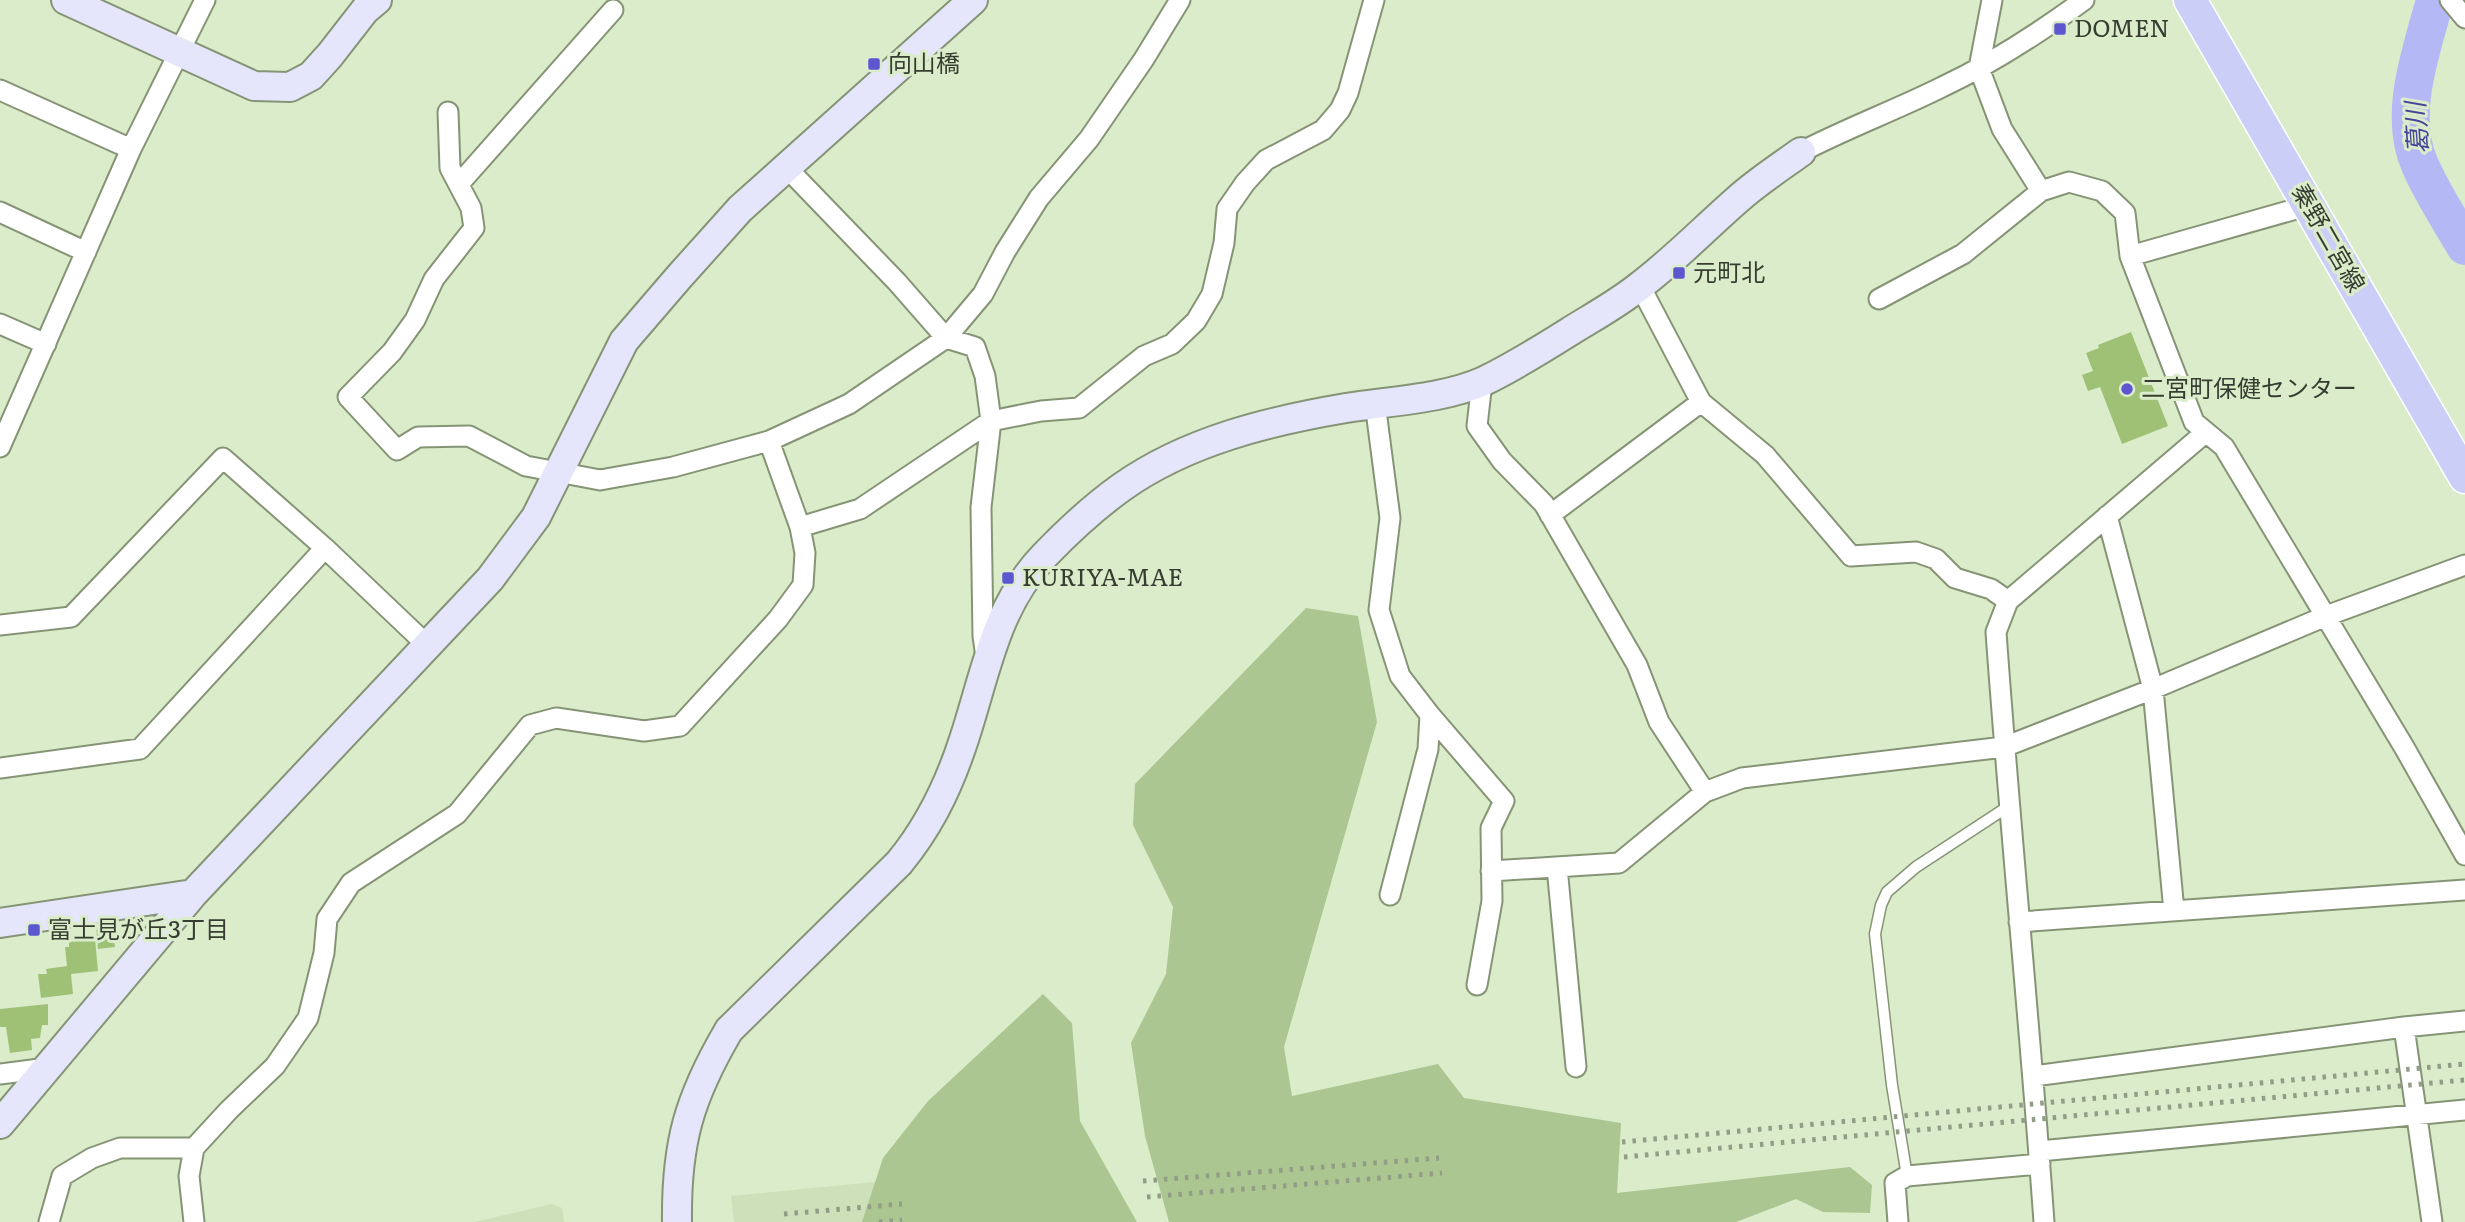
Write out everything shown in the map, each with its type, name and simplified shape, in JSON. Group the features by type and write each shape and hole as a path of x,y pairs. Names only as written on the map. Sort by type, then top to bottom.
{"main road":[{"name":"秦野二宮線","path":"2190,0 2465,477"}],"street":[{"path":"0,447 131,149 205,0"},
{"path":"81,3 254,86 290,87 311,76 365,10 377,0"},
{"path":"0,1124 192,894 490,579 536,517 624,341 740,209 973,0"},
{"path":"448,112 450,168 471,208 474,228 434,279 415,320 392,352 348,397 397,450 418,437 469,436 526,466 600,480 673,467 769,441 849,404 946,338 983,294 1005,252 1040,198 1089,139 1144,59 1180,0"},
{"path":"800,527 860,509 991,421 1041,411 1079,408 1144,356 1172,344 1196,321 1213,294 1224,243 1227,209 1245,183 1266,160 1323,130 1340,110 1348,93 1374,0"},
{"path":"1992,0 1979,68 2002,129 2041,191"},
{"path":"677,1222 680,1149 698,1086 714,1055 729,1030 899,863 920,838 934,815 961,751 987,660 1017,590 1041,559 1074,526 1122,487 1154,467 1239,433 1291,417 1447,392 1482,382 1559,338 1640,286 1738,199 1801,152 1979,68 2038,33 2084,0"},
{"path":"459,184 613,10"},
{"path":"0,90 131,149"},
{"path":"786,167 897,282 946,338 975,347 985,376 991,421 981,507 982,636 987,660"},
{"path":"1879,299 1963,254 2041,191 2068,182 2102,191 2125,213 2130,256 2194,422 2224,446 2404,747 2465,855"},
{"path":"2130,256 2310,205"},
{"path":"0,212 86,252"},
{"path":"1640,286 1701,402 1765,455 1851,556 1916,552 1936,559 1955,578 1992,589 2008,601"},
{"path":"0,324 46,344"},
{"path":"1482,382 1477,426 1502,461 1544,504 1637,665 1658,722 1705,792"},
{"path":"1550,516 1701,402"},
{"path":"1375,403 1390,518 1379,610 1400,676 1504,801 1491,828 1492,901 1477,985"},
{"path":"2044,1222 1996,632 2008,601 2206,432"},
{"path":"194,1222 189,1176 194,1148 275,1066 308,1018 324,953 327,919 351,883 457,814 530,725 556,718 644,731 680,726 778,619 803,585 805,553 800,527 769,441"},
{"path":"0,625 71,617 223,458 325,548 427,645"},
{"path":"2107,516 2154,689 2174,911"},
{"path":"0,768 140,749 325,548"},
{"path":"1492,871 1619,863 1705,792 1742,778 2004,747 2154,689 2326,616 2465,565"},
{"path":"1390,895 1428,749 1430,715"},
{"path":"1557,867 1576,1067"},
{"path":"2019,922 2465,890"},
{"path":"0,923 192,894"},
{"path":"2034,1076 2465,1021"},
{"path":"2404,1027 2432,1222"},
{"path":"0,1074 47,1068"},
{"path":"1898,1222 1895,1183 1907,1176 2040,1157 2465,1110"},
{"path":"49,1222 62,1176 92,1158 120,1148 194,1148"}],"lane":[{"path":"1907,1176 1892,1085 1875,934 1881,905 1887,892 1916,867 2009,806"}],"shaded area":[{"path":"1306,608 1358,616 1377,722 1284,1047 1292,1096 1438,1064 1464,1098 1621,1123 1617,1193 1850,1167 1872,1185 1870,1213 1823,1212 1796,1199 1736,1222 1169,1222 1145,1136 1131,1043 1166,974 1173,907 1133,825 1135,784"},
{"path":"1043,994 1072,1023 1080,1121 1137,1222 862,1222 883,1158 928,1101"},
{"path":"924,1177 929,1222 734,1222 731,1196"},
{"path":"552,1204 562,1208 564,1222 474,1222"}],"building":[{"name":"二宮町保健センター","path":"2131,332 2168,426 2122,444 2100,387 2088,391 2082,375 2093,371 2086,353 2099,348 2098,345"},
{"path":"116,922 118,939 114,939 115,947 98,949 96,925"},
{"path":"95,939 98,971 71,974 73,994 41,998 38,974 47,974 46,969 67,966 65,947 69,947 69,942"},
{"path":"48,1004 48,1025 42,1025 40,1038 31,1039 32,1050 10,1053 6,1027 0,1027 0,1009"}],"waterway":[{"name":"葛川","path":"2435,0 2418,61 2411,104 2411,125 2420,165 2465,246"}],"railway":[{"path":"1622,1142 2465,1064"},
{"path":"1624,1157 2465,1080"},
{"path":"1143,1181 1439,1158"},
{"path":"1147,1197 1442,1173"},
{"path":"784,1214 902,1204"},
{"path":"879,1222 902,1220"}],"place":[{"name":"DOMEN","path":"2060,29"},
{"name":"向山橋","path":"874,64"},
{"name":"元町北","path":"1679,273"},
{"name":"二宮町保健センター","path":"2127,389"},
{"name":"KURIYA-MAE","path":"1008,578"},
{"name":"富士見が丘3丁目","path":"34,930"}]}
